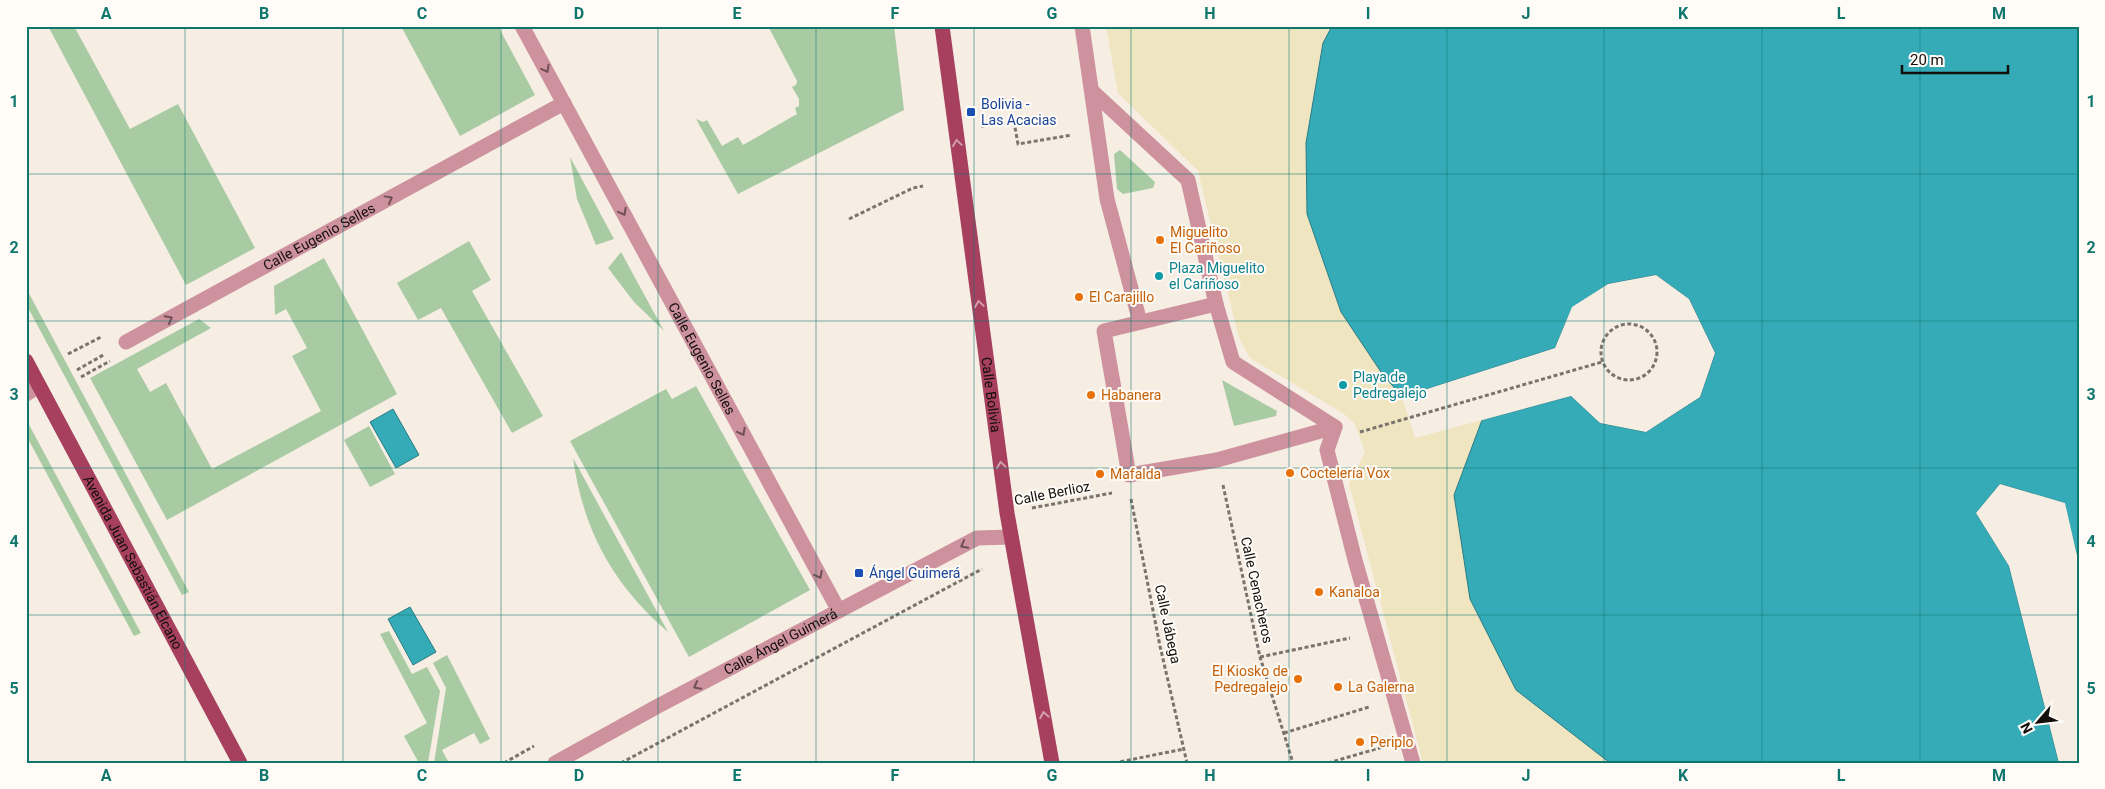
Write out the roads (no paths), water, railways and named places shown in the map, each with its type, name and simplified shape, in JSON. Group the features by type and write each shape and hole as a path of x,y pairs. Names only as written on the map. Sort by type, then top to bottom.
{"main road":[{"name":"Calle Bolivia","path":"942,26 1007,513 1052,763"},
{"name":"Avenida Juan Sebastián Elcano","path":"26,361 33,390 240,763"}],"street":[{"name":"Calle Eugenio Selles","path":"522,26 839,612"},
{"path":"1082,26 1107,199 1140,322"},
{"path":"1093,92 1188,180 1216,304 1233,362 1333,434"},
{"name":"Calle Eugenio Selles","path":"126,342 564,103"},
{"path":"1216,304 1104,331 1129,475 1218,460 1333,434"},
{"path":"1333,434 1328,450 1375,633 1413,763"},
{"name":"Calle Ángel Guimerá","path":"555,763 658,706 977,538 1011,537"}],"water":[{"path":"1332,26 2079,26 2079,564 2064,503 2000,484 1976,513 2009,566 2059,763 1610,763 1516,690 1470,599 1454,495 1482,420 1571,396 1600,423 1646,432 1700,397 1715,353 1689,299 1656,275 1608,284 1572,308 1555,348 1402,397 1381,372 1341,312 1307,214 1306,143 1323,43"},
{"path":"393,409 419,455 396,468 370,422"},
{"path":"410,607 436,652 413,665 388,619"}],"place":[{"name":"Bolivia - Las Acacias","path":"971,112"},
{"name":"Miguelito El Cariñoso","path":"1160,240"},
{"name":"Plaza Miguelito el Cariñoso","path":"1159,276"},
{"name":"El Carajillo","path":"1079,297"},
{"name":"Playa de Pedregalejo","path":"1343,385"},
{"name":"Habanera","path":"1091,395"},
{"name":"Coctelería Vox","path":"1290,473"},
{"name":"Mafalda","path":"1100,474"},
{"name":"Ángel Guimerá","path":"859,573"},
{"name":"Kanaloa","path":"1319,592"},
{"name":"El Kiosko de Pedregalejo","path":"1298,679"},
{"name":"La Galerna","path":"1338,687"},
{"name":"Periplo","path":"1360,742"}]}
